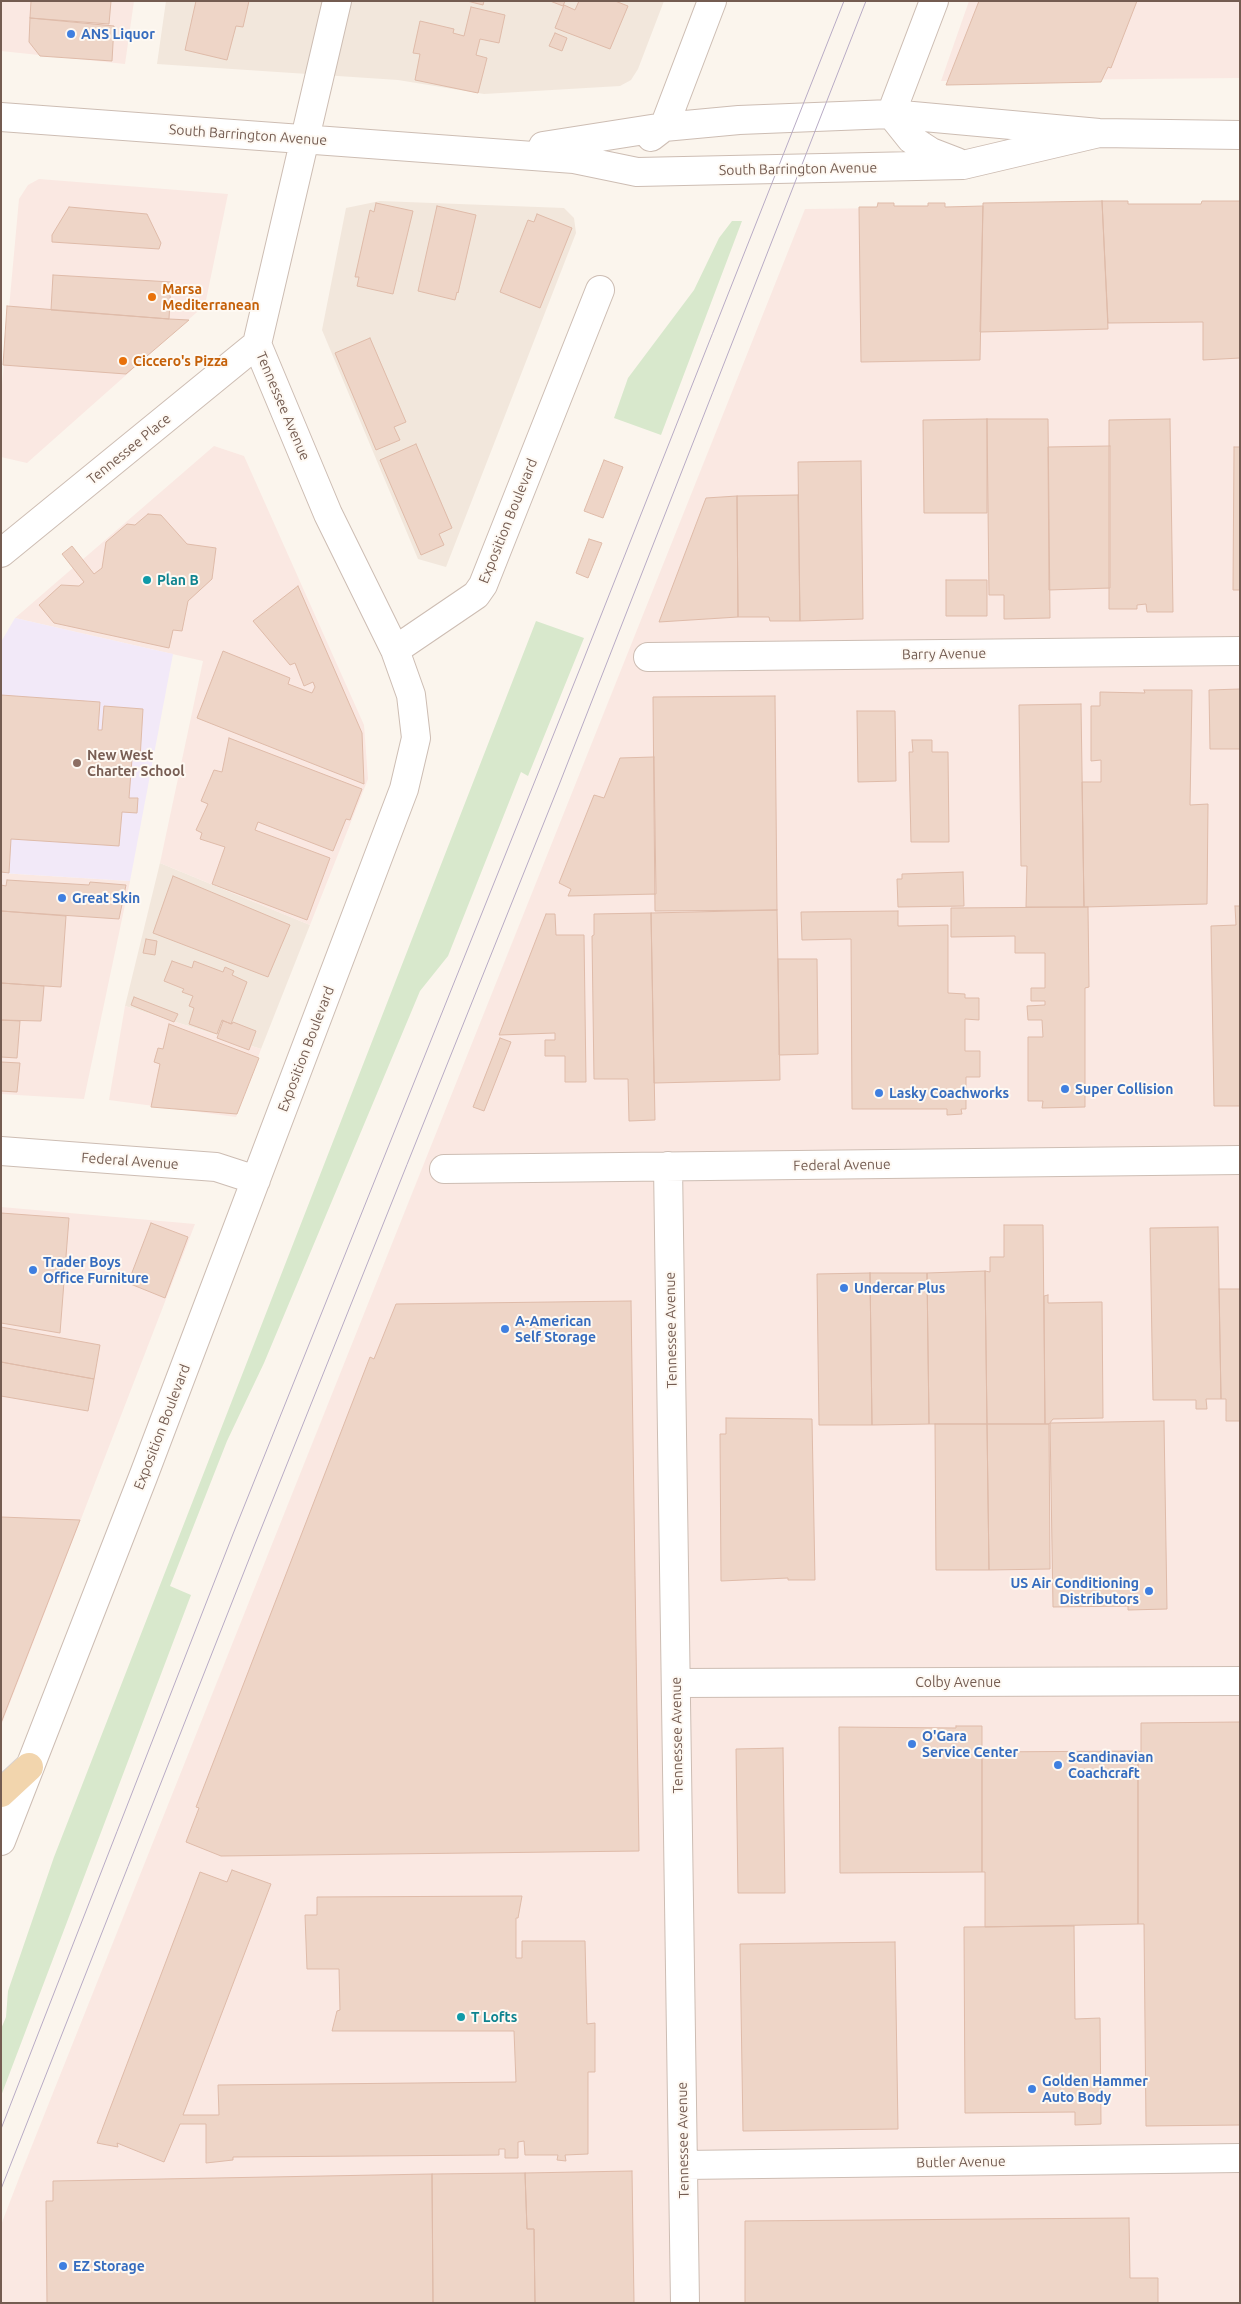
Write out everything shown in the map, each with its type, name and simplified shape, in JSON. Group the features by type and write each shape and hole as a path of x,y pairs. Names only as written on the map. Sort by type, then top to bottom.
{"main road":[{"path":"1,1793 30,1767"}],"street":[{"name":"Tennessee Avenue","path":"337,1 257,344 328,514 395,650"},
{"path":"574,159 642,144 664,127 712,1"},
{"path":"934,1 891,114 901,129 915,143 964,165"},
{"name":"South Barrington Avenue","path":"494,154 664,127 739,120 891,114 1099,133 1240,135"},
{"name":"South Barrington Avenue","path":"1,117 574,159 637,172 964,165 1099,133"},
{"name":"Exposition Boulevard","path":"1,1841 256,1180 404,789 416,738 411,695 395,650 476,595 483,585 600,290"},
{"name":"Tennessee Place","path":"1,553 257,344"},
{"name":"Barry Avenue","path":"648,658 1240,651"},
{"name":"Federal Avenue","path":"1,1151 216,1167 256,1180"},
{"name":"Federal Avenue","path":"444,1169 1240,1160"},
{"name":"Tennessee Avenue","path":"668,1166 685,2303"},
{"name":"Colby Avenue","path":"677,1683 1240,1681"},
{"name":"Butler Avenue","path":"683,2165 1240,2158"}],"shaded area":[{"path":"1,1 134,1 125,64 1,51"},
{"path":"166,1 664,1 638,69 631,80 620,86 484,94 398,80 157,64"},
{"path":"969,1 1240,1 1240,78 941,81"},
{"path":"39,179 228,194 205,305 27,463 1,457 1,396 19,199 28,185"},
{"path":"380,201 564,208 574,218 576,233 446,567 418,559 322,330 346,208"},
{"path":"1240,204 1240,2303 1,2303 1,2225 805,209"},
{"path":"214,446 244,456 364,725 368,779 310,925 160,863 203,661 15,618"},
{"name":"New West Charter School","path":"15,618 173,654 130,881 1,873 1,642"},
{"path":"160,863 310,925 261,1049 125,1006"},
{"path":"1,873 130,881 84,1099 1,1094"},
{"path":"125,1006 261,1049 236,1117 109,1100"},
{"path":"1,1207 195,1224 1,1726"}],"green space":[{"path":"732,221 742,221 661,435 614,418 628,378 694,290 719,238"},
{"path":"536,621 584,638 528,776 521,772 448,956 420,991 264,1363 227,1441 170,1586 191,1595 1,2096 1,2029 6,2017 8,1991 54,1857"}],"building":[{"path":"31,1 111,1 109,24 30,18"},
{"path":"196,1 249,1 243,27 236,26 227,60 185,50"},
{"path":"467,1 484,1 483,5"},
{"path":"550,1 565,1 563,6"},
{"path":"579,1 615,1 628,6 610,49 555,28 564,5 575,10"},
{"path":"979,1 1137,1 1111,68 1108,67 1101,82 946,85"},
{"path":"471,7 505,15 499,43 480,39 476,55 487,58 478,93 415,80 420,54 413,53 420,21 454,29 453,33 464,36"},
{"name":"ANS Liquor","path":"30,18 114,26 112,61 40,56 29,42"},
{"path":"555,33 567,38 562,51 549,46"},
{"path":"1102,201 1128,201 1128,204 1201,204 1202,201 1240,201 1240,358 1203,360 1203,322 1108,323"},
{"path":"1102,201 1108,329 980,332 983,203"},
{"path":"376,203 413,211 393,294 357,286 359,277 355,277 370,210 374,212"},
{"path":"878,203 894,203 894,206 928,206 928,203 945,203 945,207 983,206 980,360 861,362 859,207 877,207"},
{"path":"437,206 476,215 455,300 418,291"},
{"path":"69,207 147,214 161,243 159,249 52,242 52,235"},
{"path":"537,214 572,228 540,308 500,292 528,220 534,222"},
{"path":"53,275 171,282 169,319 51,310"},
{"path":"7,306 189,320 126,374 3,365"},
{"path":"370,338 406,422 394,427 400,440 376,450 335,353"},
{"path":"987,419 987,513 924,513 923,420"},
{"path":"987,419 1048,419 1050,618 1004,619 1004,595 989,595"},
{"path":"1170,419 1173,612 1147,612 1146,604 1137,605 1137,609 1109,609 1109,420"},
{"path":"416,444 452,528 439,534 444,545 421,555 380,460"},
{"path":"1110,446 1110,588 1049,590 1048,447"},
{"path":"1234,447 1240,447 1240,590 1233,590"},
{"path":"604,460 623,467 603,518 584,511"},
{"path":"861,461 863,619 800,621 798,462"},
{"path":"798,495 800,621 770,621 769,617 738,617 737,496"},
{"path":"737,496 738,617 659,622 706,498"},
{"name":"Plan B","path":"148,514 161,515 187,544 216,548 212,579 188,601 182,631 173,630 169,648 54,623 39,605 61,585 79,586 84,582 62,554 72,546 94,574 102,568 106,542 127,524 135,525"},
{"path":"589,539 602,543 588,578 576,573"},
{"path":"946,580 987,580 987,616 946,616"},
{"path":"298,586 362,733 364,784 197,718 223,651 290,678 288,684 312,693 315,687 313,682 304,686 295,663 290,665 253,621"},
{"path":"1240,689 1240,749 1210,749 1209,690"},
{"path":"1144,690 1192,690 1190,805 1208,804 1207,904 1084,907 1082,782 1101,782 1101,760 1091,761 1091,706 1100,706 1100,692 1145,693"},
{"path":"1,695 100,702 98,730 102,730 104,706 143,709 140,759 132,759 129,798 138,798 137,813 122,812 119,846 11,839 9,873 1,872"},
{"path":"775,696 777,910 655,911 653,697"},
{"path":"1081,704 1084,907 1026,907 1027,866 1021,866 1019,705"},
{"path":"857,711 895,711 896,781 858,782"},
{"path":"229,738 362,789 350,820 346,819 333,851 258,822 255,830 330,858 307,920 212,884 225,847 200,839 202,833 196,830 208,804 201,801 214,770 222,772"},
{"path":"912,740 932,740 932,752 948,752 949,842 911,842 909,752 913,752"},
{"path":"654,757 656,894 568,896 571,889 559,883 594,795 604,798 620,758"},
{"path":"963,872 964,906 898,907 897,879 902,879 902,874"},
{"path":"173,876 290,925 268,977 153,933"},
{"name":"Great Skin","path":"7,880 89,885 90,882 126,885 119,919 1,911 1,885 6,886"},
{"path":"1235,906 1240,906 1240,1106 1214,1106 1211,926 1236,925"},
{"path":"1088,907 1089,987 1085,988 1085,1107 1042,1108 1043,1101 1028,1101 1028,1037 1043,1037 1042,1020 1028,1020 1027,1006 1045,1005 1045,1001 1031,1001 1031,988 1045,988 1045,953 1015,953 1015,936 951,937 951,908"},
{"path":"777,910 780,1080 654,1083 651,913"},
{"path":"1,911 66,916 61,987 1,983"},
{"path":"898,911 898,926 948,925 948,993 965,994 965,998 979,998 979,1020 965,1019 965,1051 980,1051 980,1077 966,1077 966,1109 961,1109 962,1114 947,1115 947,1109 852,1109 851,939 802,940 801,912"},
{"path":"651,913 655,1120 629,1121 628,1079 594,1079 592,936 594,935 594,914"},
{"path":"546,914 555,914 556,935 584,935 586,1082 565,1082 565,1056 545,1056 545,1040 555,1040 555,1033 499,1035"},
{"path":"146,939 157,941 155,955 143,953"},
{"path":"778,959 817,959 818,1054 779,1055"},
{"path":"172,961 192,968 194,961 223,972 225,967 234,971 232,975 247,982 231,1024 222,1020 217,1034 189,1024 194,1008 189,1006 193,996 182,992 184,989 164,981"},
{"path":"1,983 44,986 41,1021 1,1020"},
{"path":"134,997 178,1014 174,1022 131,1005"},
{"path":"1,1020 20,1021 17,1058 1,1057"},
{"path":"223,1021 232,1024 233,1022 256,1031 249,1050 217,1038"},
{"path":"169,1024 259,1058 237,1114 151,1107 160,1064 154,1062 158,1048 163,1049"},
{"path":"500,1038 511,1042 484,1111 473,1107"},
{"path":"1,1062 20,1063 17,1092 1,1091"},
{"name":"Trader Boys Office Furniture","path":"1,1213 69,1218 60,1333 1,1323"},
{"path":"151,1223 188,1237 165,1298 128,1283"},
{"path":"1004,1225 1043,1225 1045,1424 987,1424 985,1271 990,1272 990,1257 1004,1257"},
{"path":"1218,1227 1221,1399 1206,1399 1207,1409 1196,1409 1196,1400 1153,1400 1150,1228"},
{"path":"985,1271 987,1424 929,1424 927,1273"},
{"path":"870,1273 872,1425 819,1425 817,1274"},
{"path":"870,1273 927,1273 929,1424 872,1425"},
{"path":"1219,1289 1240,1289 1240,1421 1226,1421 1226,1399 1221,1399"},
{"path":"1048,1295 1048,1303 1102,1302 1103,1418 1053,1419 1049,1424 1045,1424 1044,1296"},
{"path":"631,1301 639,1851 221,1856 186,1842 199,1808 196,1807 370,1357 374,1359 396,1304"},
{"path":"1,1327 100,1345 94,1379 1,1362"},
{"path":"1,1362 94,1379 88,1411 1,1396"},
{"path":"726,1418 812,1419 815,1580 788,1580 788,1578 721,1581 720,1434 726,1434"},
{"path":"1164,1421 1167,1609 1128,1610 1128,1606 1053,1607 1050,1423"},
{"path":"935,1424 987,1424 989,1570 936,1570"},
{"path":"987,1424 1049,1424 1050,1569 989,1570"},
{"path":"1,1517 80,1520 1,1723"},
{"path":"1240,1722 1240,2125 1146,2126 1144,1924 1138,1924 1138,1751 1141,1752 1141,1723"},
{"path":"956,1726 982,1726 982,1872 840,1873 839,1727 956,1728"},
{"path":"783,1748 785,1893 738,1893 736,1749"},
{"path":"1138,1751 1138,1924 985,1927 985,1872 982,1872 982,1752"},
{"name":"T Lofts","path":"232,1870 271,1884 183,2115 219,2115 218,2085 516,2082 514,2031 332,2031 337,2011 340,2010 339,1969 307,1969 305,1915 317,1915 317,1897 522,1896 518,1918 516,1918 516,1958 522,1958 522,1941 585,1941 587,2024 595,2023 595,2072 588,2072 588,2154 565,2155 566,2161 557,2160 558,2155 525,2155 524,2141 518,2142 518,2158 505,2158 505,2149 499,2149 499,2155 233,2157 233,2160 206,2163 206,2124 180,2124 164,2162 117,2143 118,2147 97,2143 200,1872 227,1882"},
{"path":"1074,1926 1075,2019 1100,2018 1101,2124 1075,2125 1075,2112 965,2113 964,1927"},
{"path":"895,1942 898,2129 743,2131 740,1944"},
{"path":"632,2171 634,2303 535,2303 534,2229 527,2229 525,2173"},
{"path":"525,2173 527,2229 534,2229 535,2303 433,2303 432,2174"},
{"path":"432,2174 433,2303 47,2303 46,2201 53,2201 53,2181"},
{"path":"1129,2218 1130,2278 1158,2278 1158,2303 745,2303 745,2221"}],"tram line":[{"path":"1,2129 233,1534 581,666 844,1"},
{"path":"1,2189 255,1544 559,785 866,1"}],"place":[{"name":"ANS Liquor","path":"71,34"},
{"name":"Marsa Mediterranean","path":"152,297"},
{"name":"Ciccero's Pizza","path":"123,361"},
{"name":"Plan B","path":"147,580"},
{"name":"New West Charter School","path":"77,763"},
{"name":"Great Skin","path":"62,898"},
{"name":"Super Collision","path":"1065,1089"},
{"name":"Lasky Coachworks","path":"879,1093"},
{"name":"Trader Boys Office Furniture","path":"33,1270"},
{"name":"Undercar Plus","path":"844,1288"},
{"name":"A-American Self Storage","path":"505,1329"},
{"name":"US Air Conditioning Distributors","path":"1149,1591"},
{"name":"O'Gara Service Center","path":"912,1744"},
{"name":"Scandinavian Coachcraft","path":"1058,1765"},
{"name":"T Lofts","path":"461,2017"},
{"name":"Golden Hammer Auto Body","path":"1032,2089"},
{"name":"EZ Storage","path":"63,2266"}]}
